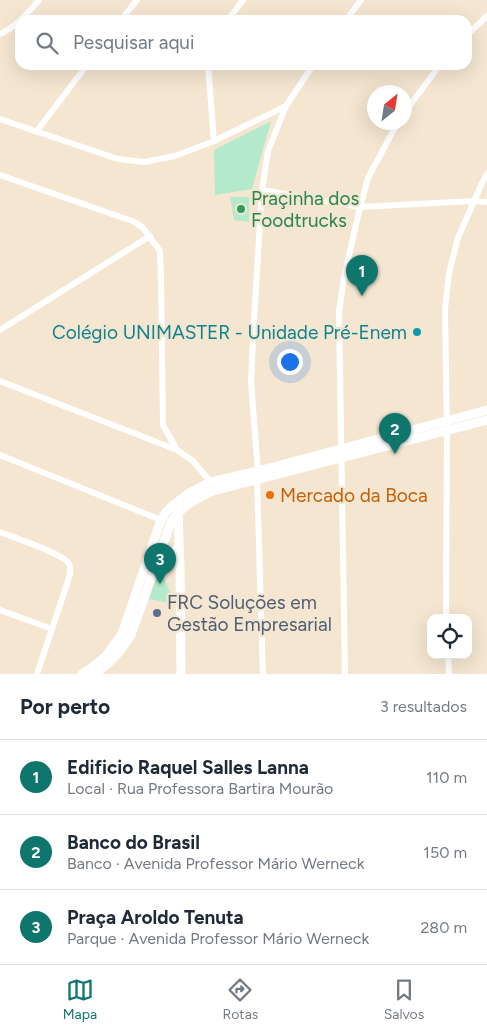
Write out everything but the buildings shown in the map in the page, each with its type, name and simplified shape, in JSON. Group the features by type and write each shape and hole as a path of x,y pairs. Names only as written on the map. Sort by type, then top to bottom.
{"main road":[{"path":"95,674 111,662 130,635 162,555 171,522 178,512 191,502 212,491 257,476 447,425 487,410"},
{"path":"447,425 487,420"},
{"path":"82,674 106,656 122,634 161,520 166,512 189,494 211,482 257,476"},
{"path":"178,512 180,674"},
{"path":"153,543 155,550 180,566"},
{"path":"162,555 179,549"}],"street":[{"path":"26,15 39,0"},
{"path":"126,15 137,0"},
{"path":"232,15 243,0"},
{"path":"349,15 359,1"},
{"path":"472,30 487,16"},
{"path":"0,34 15,24"},
{"path":"36,132 83,70"},
{"path":"208,70 214,141"},
{"path":"263,674 257,476 251,382 262,190 268,151 286,106 310,70"},
{"path":"412,101 436,70"},
{"path":"0,119 118,159 144,162 176,156 214,141 286,106"},
{"path":"345,674 340,312 344,277 368,178 394,130"},
{"path":"446,614 447,425 445,308 458,238 487,174"},
{"path":"0,175 135,222 150,236 160,251 162,277 163,425 177,450"},
{"path":"262,190 360,208 474,201 487,202"},
{"path":"0,330 150,236"},
{"path":"0,381 177,450 193,461 211,482"},
{"path":"0,455 161,520"},
{"path":"0,532 64,558 69,564 70,573 37,674"},
{"path":"0,610 52,629"},
{"path":"448,659 449,674"}],"green space":[{"path":"271,121 252,189 215,195 214,150"},
{"name":"Praçinha dos Foodtrucks","path":"230,197 249,197 249,222 234,220"},
{"path":"159,569 176,604 149,599"}],"place":[{"name":"Praçinha dos Foodtrucks","path":"241,209"},
{"name":"Edificio Raquel Salles Lanna","path":"362,296"},
{"name":"Colégio UNIMASTER - Unidade Pré-Enem","path":"417,332"},
{"name":"Banco do Brasil","path":"395,454"},
{"name":"Mercado da Boca","path":"270,495"},
{"name":"Praça Aroldo Tenuta","path":"160,584"},
{"name":"FRC Soluções em Gestão Empresarial","path":"157,613"}]}
